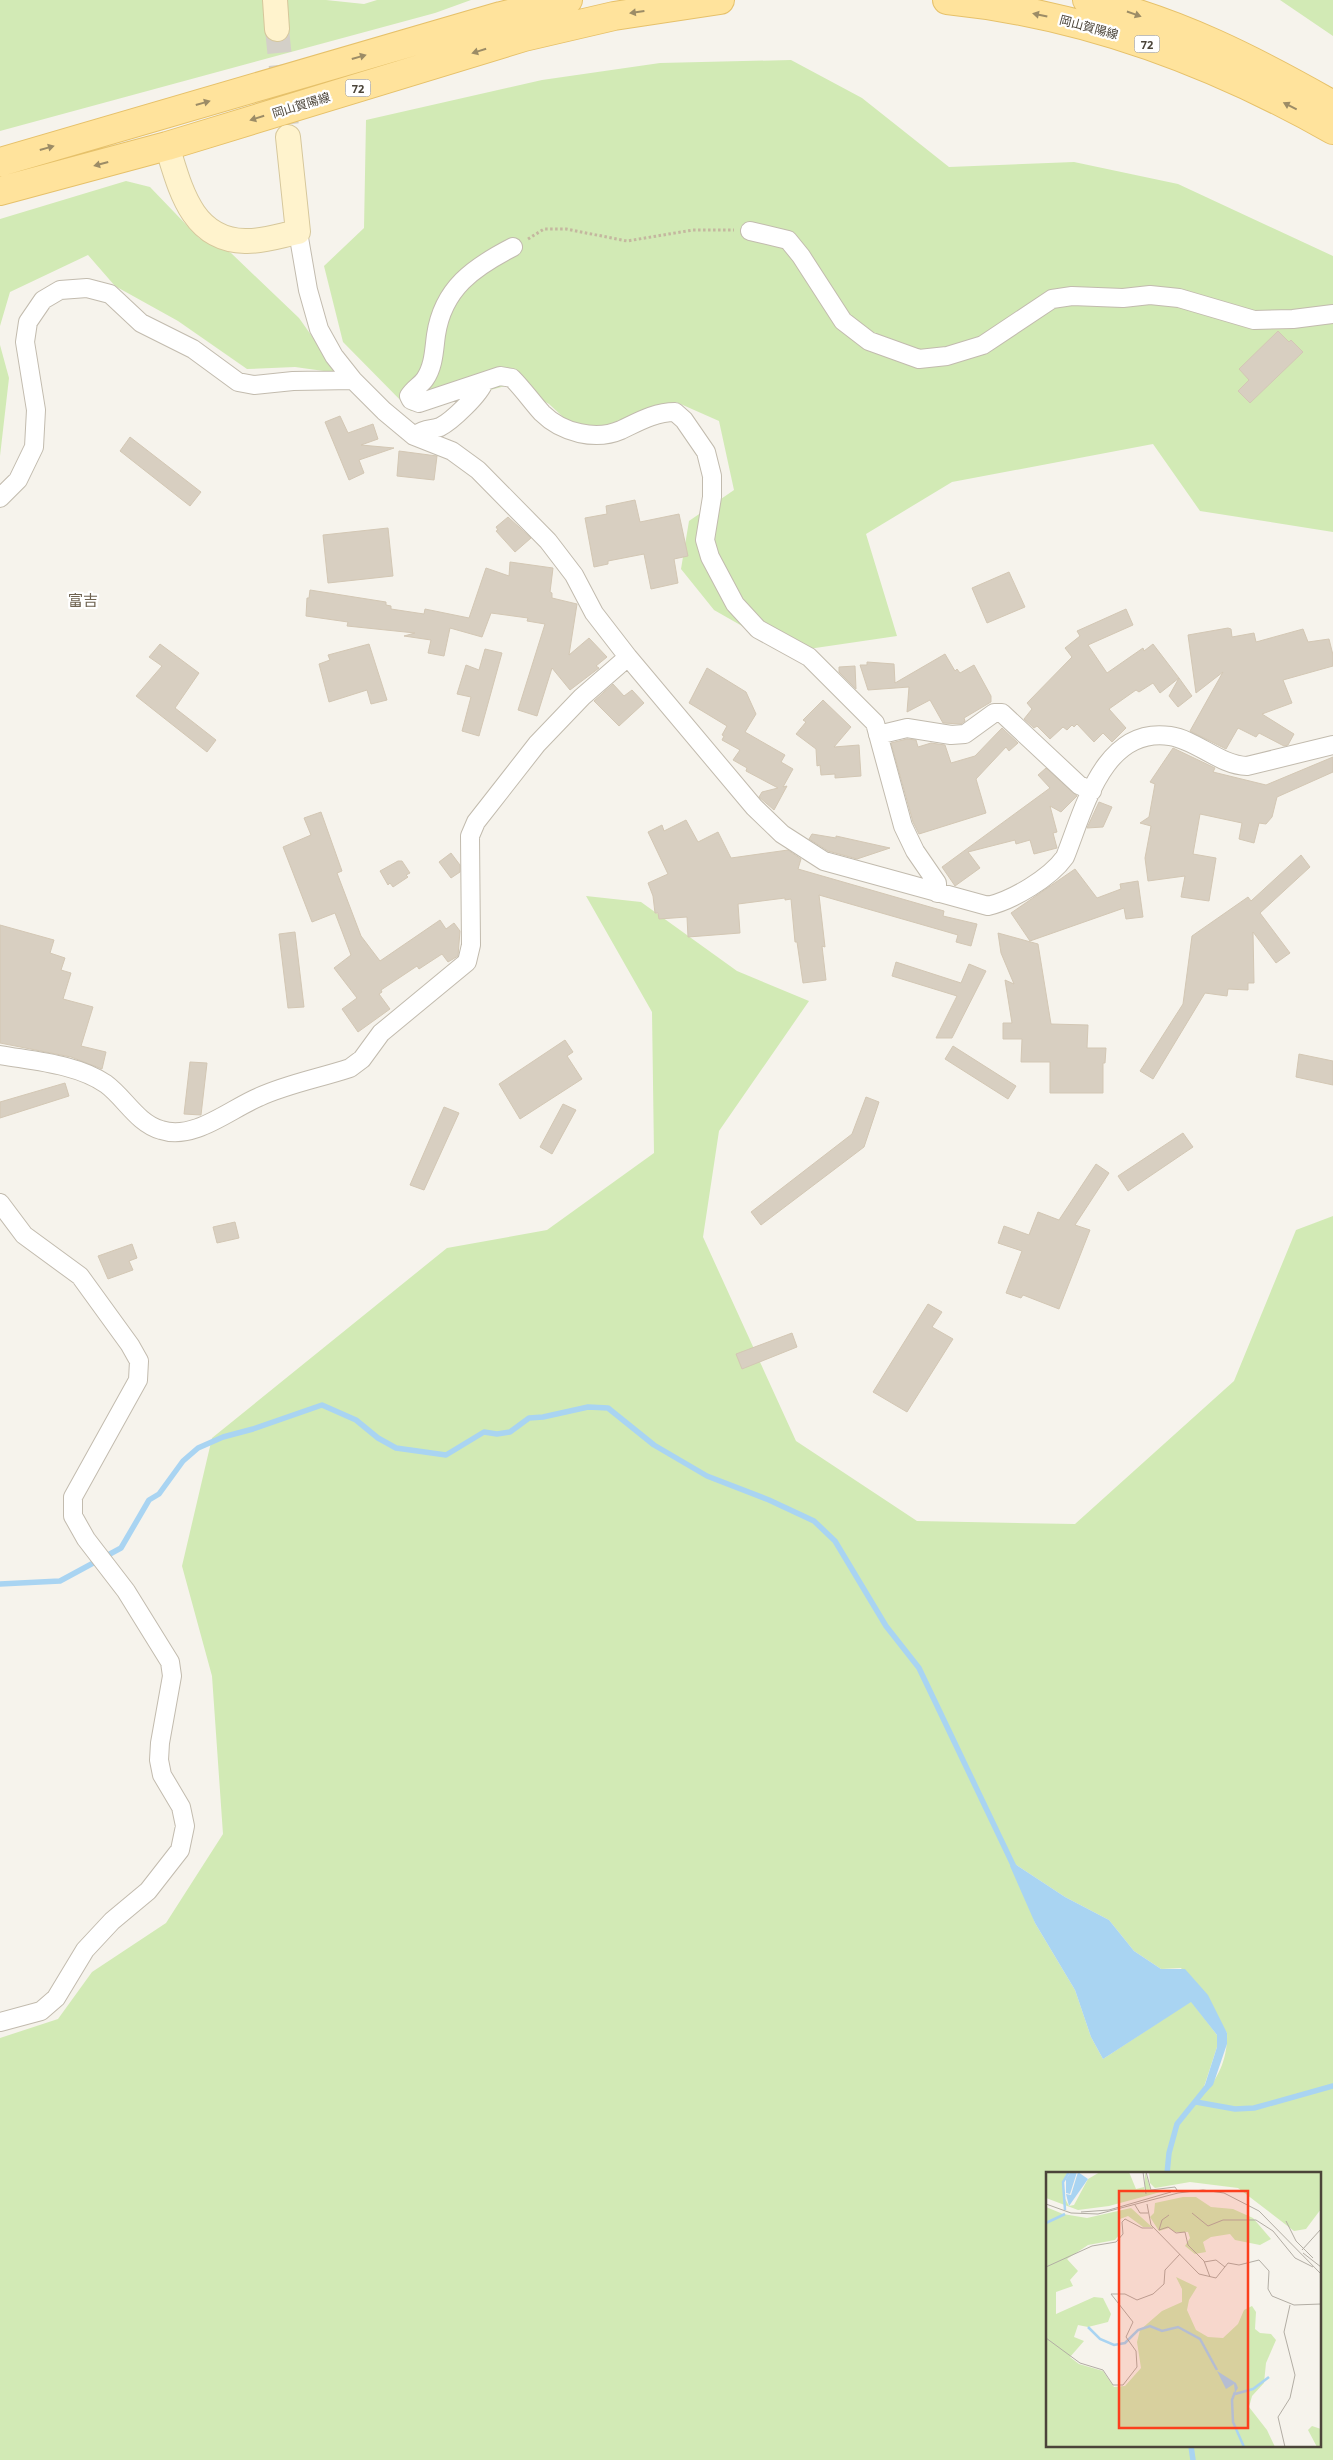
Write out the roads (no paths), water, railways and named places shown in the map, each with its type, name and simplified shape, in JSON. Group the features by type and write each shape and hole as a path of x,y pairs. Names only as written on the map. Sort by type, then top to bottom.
{"main road":[{"name":"72","path":"0,162 501,16 568,0"},
{"name":"岡山賀陽線","path":"0,191 167,146 524,37 614,16 720,0"},
{"name":"岡山賀陽線","path":"947,0 988,4 1092,26 1176,54 1289,105 1333,130"},
{"name":"岡山賀陽線","path":"1087,0 1106,4 1205,38 1333,105"}],"street":[{"path":"274,0 278,28"},
{"path":"288,137 298,232 308,290 319,329 334,356 353,380 384,412 414,436 452,451 478,470 502,492 548,541 574,575 594,613 628,657 754,807 782,834 824,861 988,906 1005,902 1057,868 1065,857 1099,774 1112,756 1129,743 1146,737 1170,736 1235,766 1247,766 1333,745"},
{"path":"167,146 187,205 210,230 226,238 246,241 298,232"},
{"path":"750,231 788,240 801,256 842,322 869,341 919,358 947,356 983,345 1052,299 1072,296 1123,298 1150,295 1179,298 1254,320 1293,319 1333,314"},
{"path":"513,247 481,263 445,302 436,333 434,357 425,379 409,396 414,403 419,403 500,376 512,378 543,414 566,428 586,436 608,436 662,412 675,412 684,420 706,452 712,476 712,497 705,540 710,558 735,604 758,629 809,657 875,723 903,826 915,851 937,883 938,892"},
{"path":"0,498 18,480 34,447 36,410 25,342 28,322 43,300 60,290 87,288 110,294 141,323 193,349 238,382 254,384 353,380"},
{"path":"414,436 424,429 439,427 463,408 482,388 484,382"},
{"path":"0,1055 59,1066 85,1074 106,1084 146,1124 162,1131 198,1128 259,1096 350,1068 362,1059 381,1032 466,962 472,946 470,836 476,822 537,744 582,696 628,657"},
{"path":"878,735 907,728 951,735 965,734 994,713 1002,713 1079,785 1092,791"},
{"path":"0,1203 24,1235 80,1276 130,1344 139,1361 138,1380 73,1497 73,1516 101,1559 126,1591 170,1662 172,1676 160,1743 159,1760 162,1775 181,1807 186,1826 180,1850 148,1891 112,1921 85,1950 56,1998 41,2011 0,2022"}],"water":[{"path":"1015,1864 1065,1897 1109,1920 1134,1951 1161,1969 1185,1969 1208,1995 1227,2033 1227,2044 1213,2085 1201,2097 1217,2047 1217,2035 1191,2002 1103,2059 1091,2037 1075,1990 1035,1923 1010,1866"}],"waterway":[{"path":"0,1584 60,1581 121,1548 149,1500 159,1494 183,1461 198,1448 223,1437 253,1429 322,1405 356,1420 378,1438 396,1448 446,1455 484,1432 497,1434 510,1432 529,1418 543,1417 588,1407 608,1408 654,1445 707,1476 769,1500 814,1521 835,1541 886,1626 919,1668 1015,1869"},
{"path":"1196,2102 1235,2109 1254,2108 1333,2086"},
{"path":"1167,2172 1169,2153 1177,2124 1206,2088"},
{"path":"1191,2448 1193,2460"}],"tunnel":[{"path":"277,29 288,137"}],"district":[{"name":"富吉","path":"83,600"}]}
